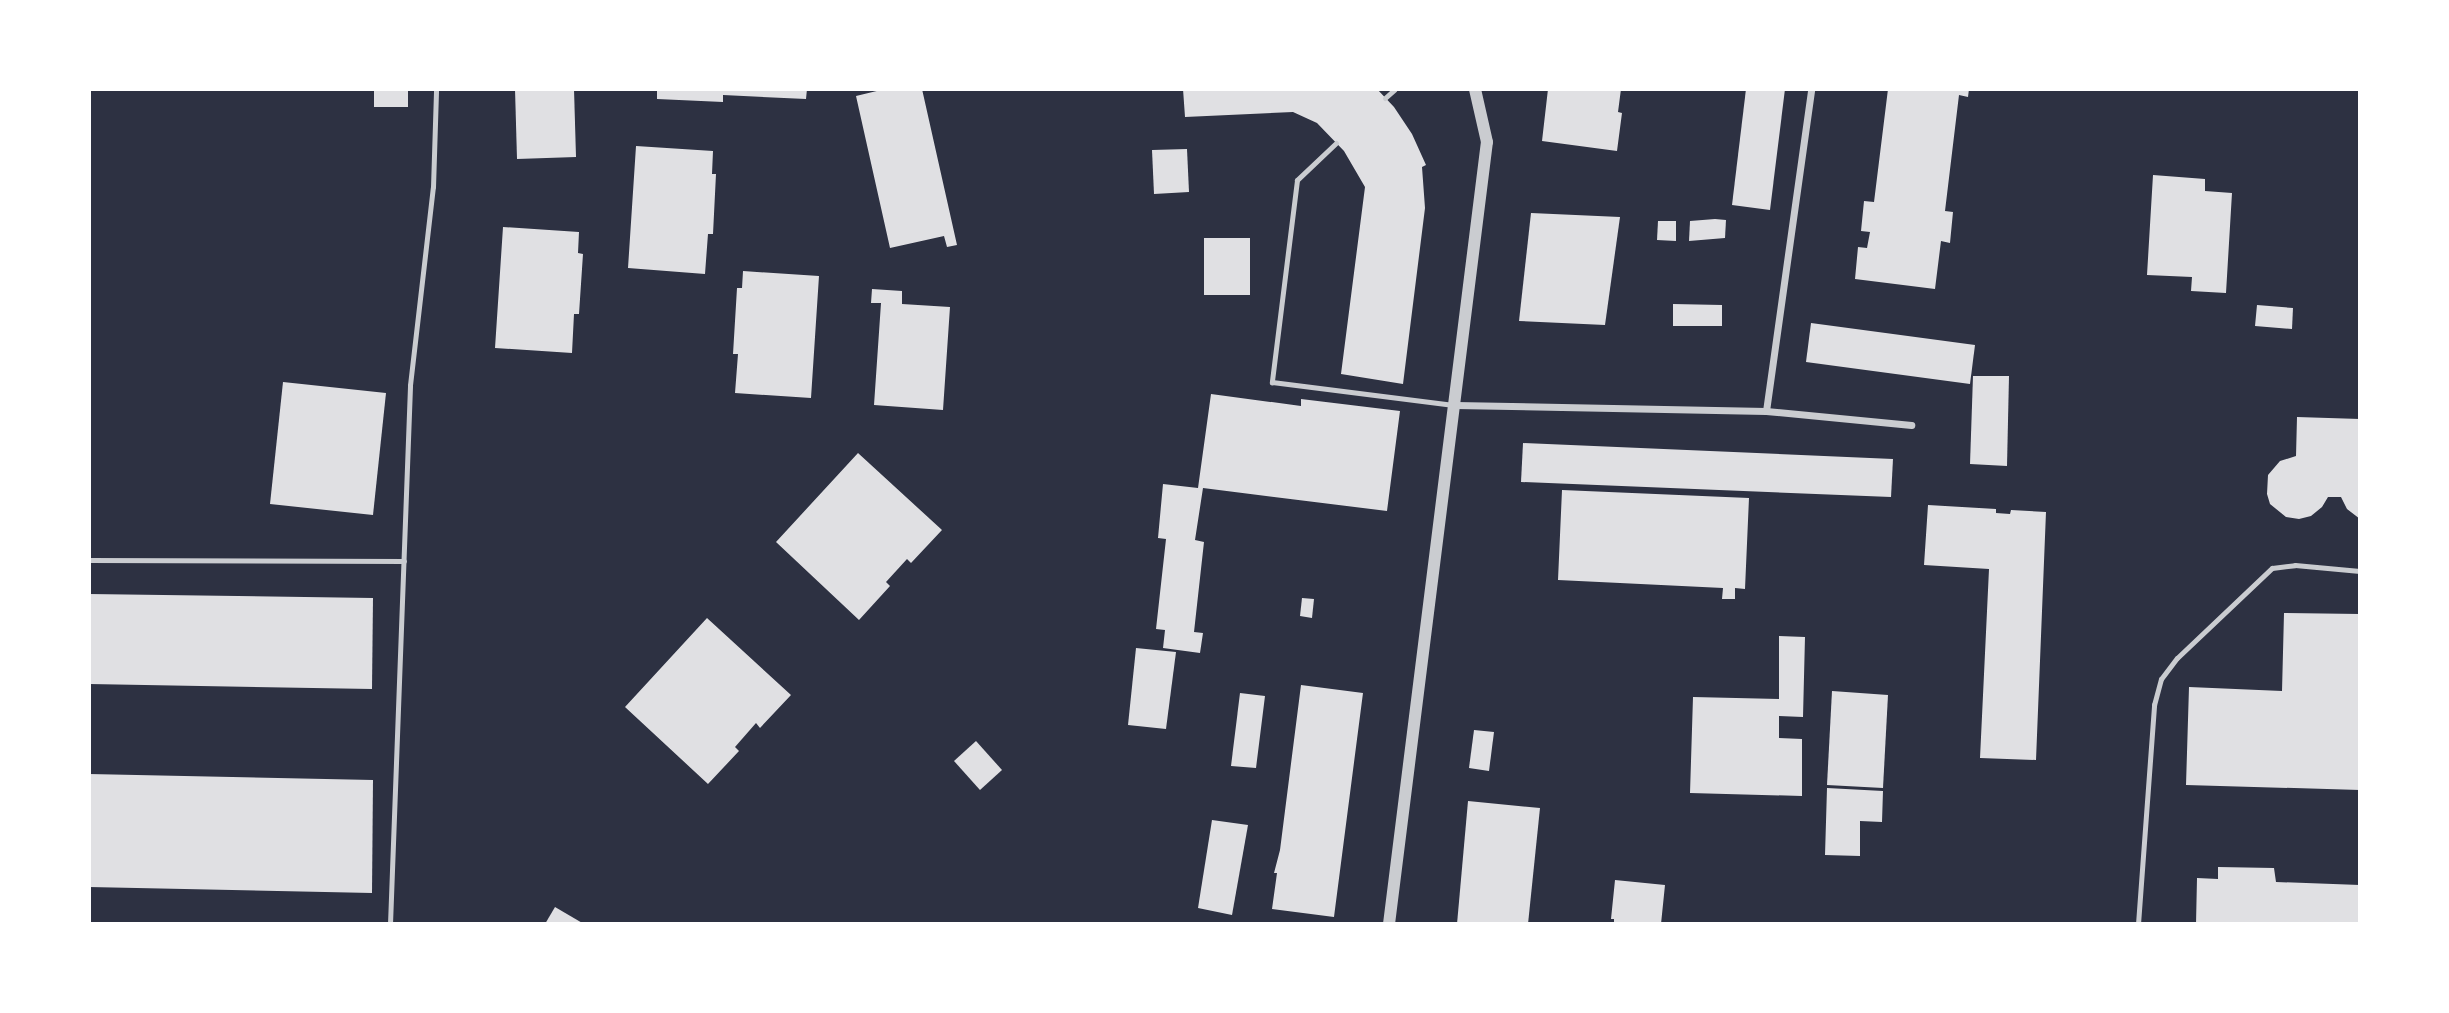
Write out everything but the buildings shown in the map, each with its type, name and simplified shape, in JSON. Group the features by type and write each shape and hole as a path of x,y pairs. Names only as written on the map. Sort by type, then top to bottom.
{"street":[{"path":"1389,924 1488,142 1475,89"},
{"path":"1766,411 1811,89"},
{"path":"1455,405 1766,411 1911,425"}],"lane":[{"path":"390,924 411,385 433,187 436,89"},
{"path":"1385,98 1395,89"},
{"path":"1336,143 1297,180 1272,383 1455,405"},
{"path":"89,560 404,561"},
{"path":"2138,924 2154,705 2161,679 2177,658 2272,568 2295,565 2360,571"}]}
